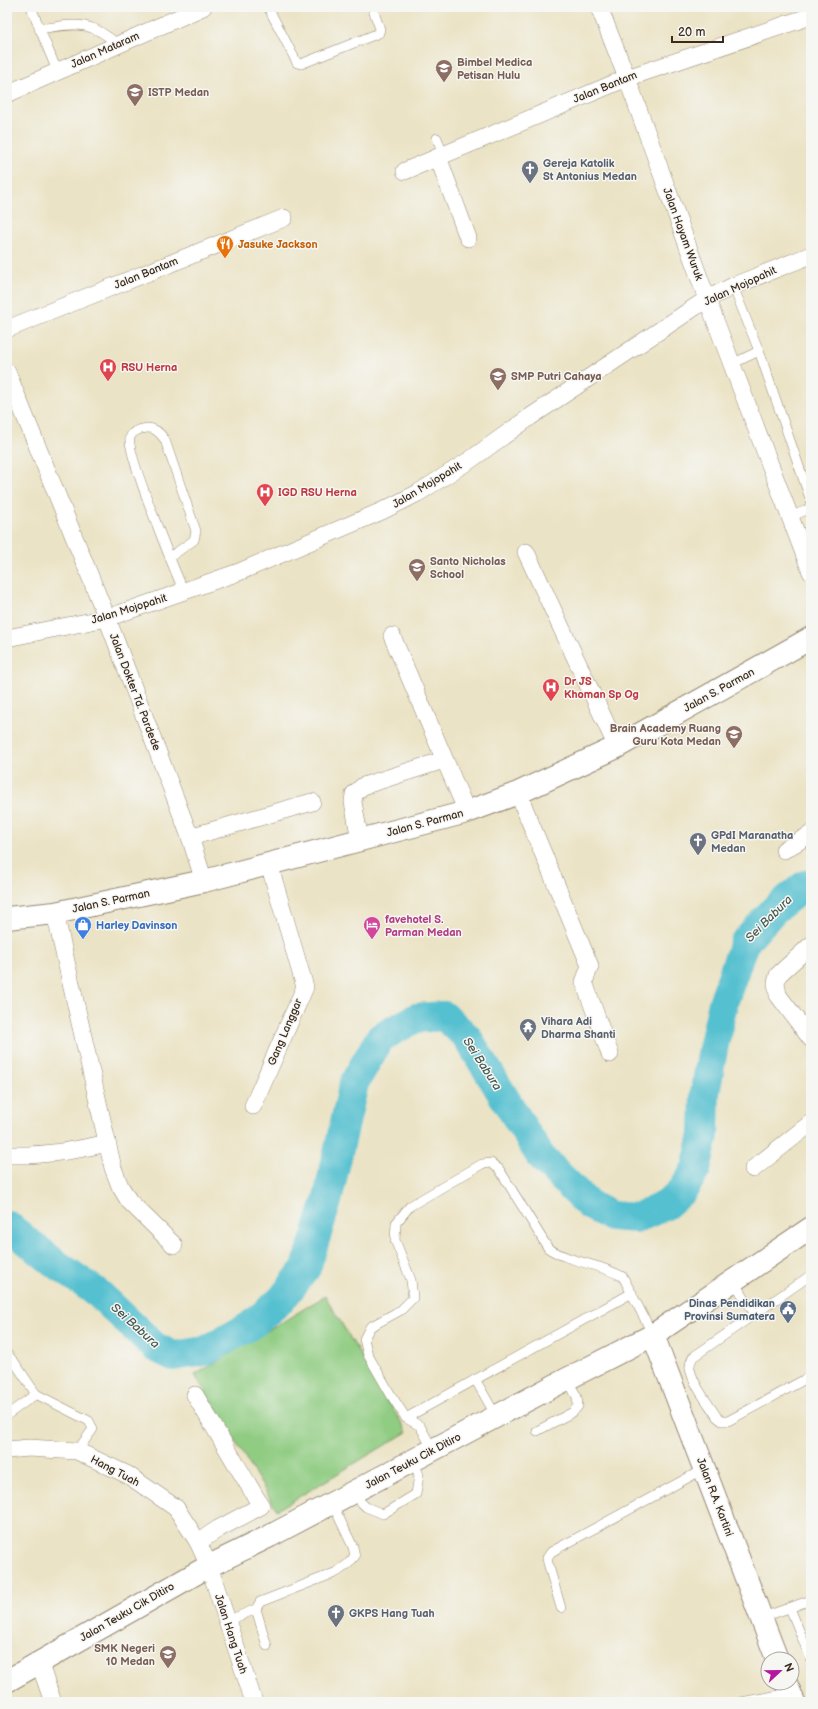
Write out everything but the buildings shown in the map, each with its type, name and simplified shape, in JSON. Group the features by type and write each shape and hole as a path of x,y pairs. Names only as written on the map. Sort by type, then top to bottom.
{"street":[{"name":"Jalan Mataram","path":"7,94 203,7"},
{"name":"Jalan Hayam Wuruk","path":"599,7 627,78 707,300 811,572"},
{"name":"Jalan Bantam","path":"404,171 627,78 805,14"},
{"path":"440,156 468,238"},
{"name":"Jalan Bantam","path":"7,329 284,218"},
{"name":"Jalan Mojopahit","path":"7,638 107,618 184,592 239,572 382,511 418,493 707,300 733,286 811,255"},
{"name":"Jalan Dokter Td. Pardede","path":"7,372 107,618 190,837 204,881"},
{"path":"526,552 617,747"},
{"path":"392,636 467,812"},
{"name":"Jalan S. Parman","path":"7,918 55,913 204,881 467,812 518,793 617,747 811,638"},
{"path":"360,840 353,802 353,797 356,791 371,783 444,760"},
{"path":"518,793 590,966 584,982 610,1054"},
{"path":"190,837 312,802"},
{"path":"784,850 811,834"},
{"name":"Gang Langgar","path":"253,1106 305,987 269,864"},
{"path":"55,913 112,1168 129,1202 174,1245"},
{"path":"811,945 778,975 776,983 778,995 811,1039"},
{"path":"753,1170 811,1124"},
{"path":"10,1155 36,1156 57,1154 106,1143"},
{"name":"Jalan Teuku Cik Ditiro","path":"7,1681 209,1566 270,1536 496,1416 653,1336 811,1228"},
{"name":"Jalan R.A. Kartini","path":"653,1336 775,1651"},
{"path":"195,1395 261,1506 218,1529 198,1542"},
{"name":"Hang Tuah","path":"7,1450 29,1448 77,1450 128,1475 176,1508 198,1542 209,1566"},
{"name":"Jalan Hang Tuah","path":"209,1566 254,1702"},
{"path":"39,1662 53,1702"}],"lane":[{"path":"31,7 57,71"},
{"path":"268,7 297,63 301,64 379,33 380,29 372,7"},
{"path":"39,28 70,24 88,25 107,35 118,44"},
{"path":"437,138 440,156"},
{"path":"733,286 759,351 811,501"},
{"path":"732,364 759,351"},
{"path":"170,558 194,540 196,531 165,440 156,430 151,428 141,429 134,432 130,437 130,444 135,462 170,558 184,592"},
{"path":"790,517 811,508"},
{"path":"433,1450 420,1426 406,1418 368,1355 364,1339 370,1327 401,1310 413,1298 411,1280 395,1240 396,1223 410,1206 482,1164 491,1163 498,1169 548,1248 559,1256 614,1271 623,1277 653,1336"},
{"path":"811,1275 693,1357 690,1363 690,1369 697,1385 717,1417 722,1421 728,1421 811,1376"},
{"path":"733,1281 755,1314"},
{"path":"406,1418 632,1293"},
{"path":"7,1354 36,1394 89,1421 93,1429 77,1450"},
{"path":"475,1379 496,1416"},
{"path":"537,1431 573,1412 578,1406 577,1397 567,1379"},
{"path":"7,1415 36,1394"},
{"path":"351,1493 366,1507 383,1514 416,1494 419,1475 412,1460"},
{"path":"561,1608 547,1558 551,1552 704,1469"},
{"path":"226,1621 256,1609 260,1602 337,1572 348,1564 355,1556 353,1547 332,1503"},
{"path":"761,1618 811,1600"},
{"path":"790,1608 808,1644 811,1659"},
{"path":"256,1609 267,1646"},
{"path":"741,1702 782,1695"}],"green space":[{"path":"325,1296 407,1432 277,1510 195,1375"}],"waterway":[{"name":"Sei Babura","path":"7,1225 52,1261 99,1294 155,1347 173,1356 205,1351 250,1326 281,1300 306,1268 327,1201 354,1083 380,1038 416,1018 444,1016 467,1037 541,1157 589,1205 611,1216 637,1218 666,1205 683,1190 696,1169 704,1135 705,1093 714,1044 723,1003 744,943 774,910 805,885 811,884"}],"place":[{"name":"Bimbel Medica Petisan Hulu","path":"444,83"},
{"name":"ISTP Medan","path":"135,107"},
{"name":"Gereja Katolik St Antonius Medan","path":"530,184"},
{"name":"Jasuke Jackson","path":"225,259"},
{"name":"RSU Herna","path":"108,382"},
{"name":"SMP Putri Cahaya","path":"498,391"},
{"name":"IGD RSU Herna","path":"265,507"},
{"name":"Santo Nicholas School","path":"417,582"},
{"name":"Dr JS Khoman Sp Og","path":"551,702"},
{"name":"Brain Academy Ruang Guru Kota Medan","path":"734,749"},
{"name":"GPdI Maranatha Medan","path":"698,856"},
{"name":"Harley Davinson","path":"83,940"},
{"name":"favehotel S. Parman Medan","path":"372,940"},
{"name":"Vihara Adi Dharma Shanti","path":"528,1042"},
{"name":"Dinas Pendidikan Provinsi Sumatera","path":"788,1324"},
{"name":"GKPS Hang Tuah","path":"336,1628"},
{"name":"SMK Negeri 10 Medan","path":"168,1669"}]}
